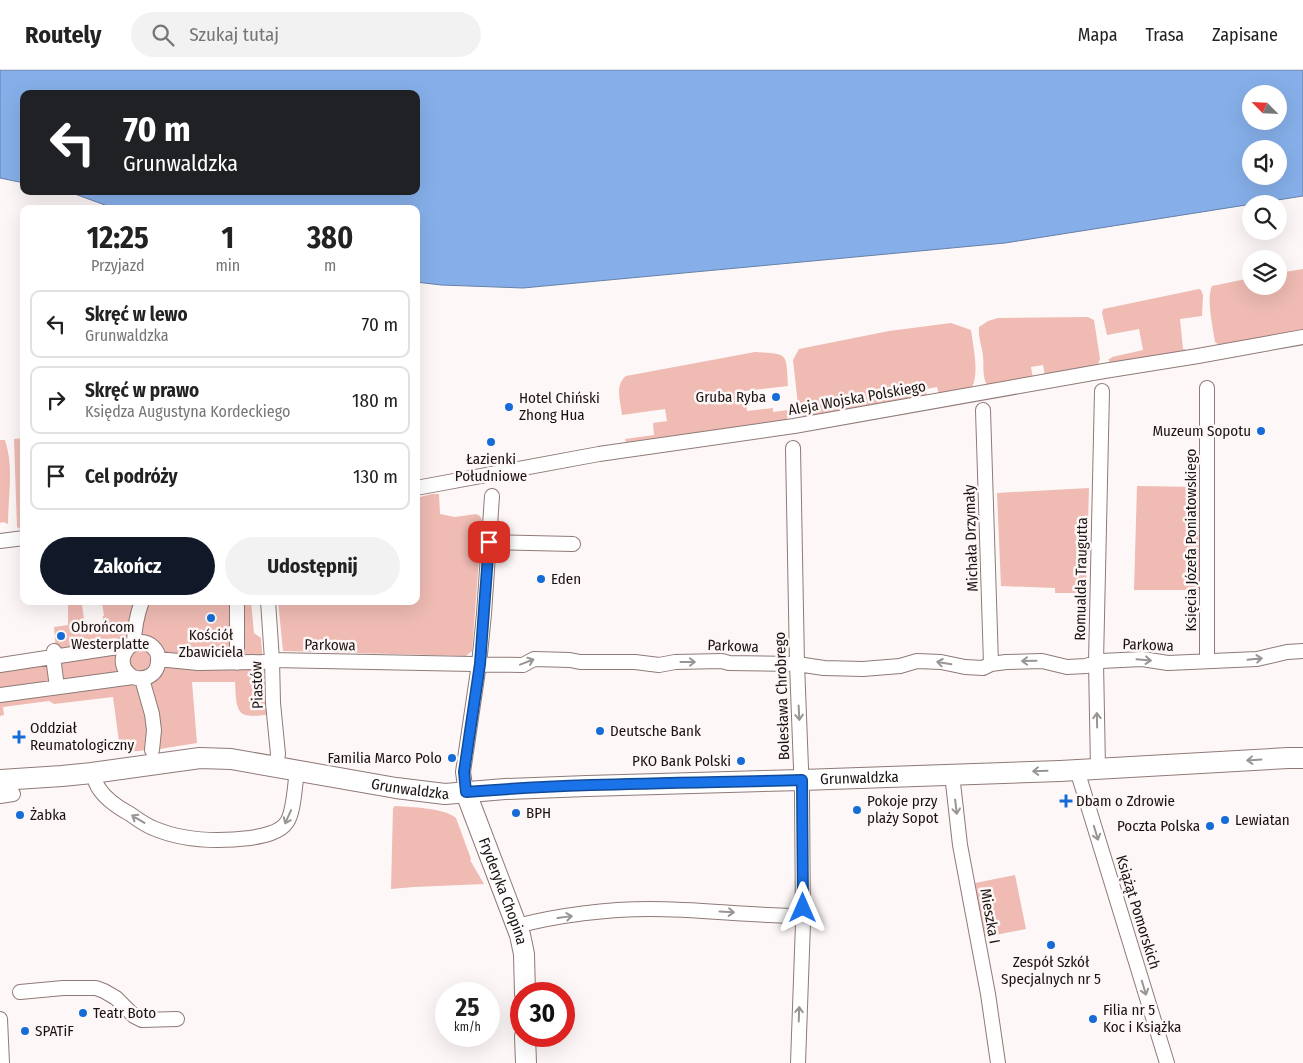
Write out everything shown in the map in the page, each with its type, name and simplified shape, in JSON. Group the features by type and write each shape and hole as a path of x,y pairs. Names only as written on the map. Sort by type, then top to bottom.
{"street":[{"name":"Aleja Wojska Polskiego","path":"420,487 599,454 794,426 1303,337"},
{"name":"Księcia Józefa Poniatowskiego","path":"1207,388 1207,661"},
{"name":"Romualda Traugutta","path":"1098,768 1096,662 1102,391"},
{"name":"Michała Drzymały","path":"983,410 991,664"},
{"name":"Bolesława Chrobrego","path":"793,448 797,664 802,780 803,916 798,1063"},
{"path":"466,792 464,772 480,664 492,496"},
{"path":"0,541 20,538"},
{"path":"489,542 573,544"},
{"path":"140,605 134,632 126,643 122,660 126,672 138,678 152,714 154,730 152,750"},
{"path":"237,605 237,663"},
{"name":"Piastów","path":"268,605 273,703 278,754 276,767"},
{"path":"0,665 53,654 126,643 150,645 156,651 158,659 158,667 150,676 0,694"},
{"name":"Parkowa","path":"158,659 198,663 264,662 272,660 523,665 534,658 580,662 635,662 659,666 675,662 722,661 863,669 900,666 917,661 941,662 965,667 983,668 991,664 1006,662 1042,661 1067,666 1086,666 1096,662 1142,659 1168,663 1257,659 1287,652 1303,651"},
{"path":"53,654 58,687"},
{"name":"Grunwaldzka","path":"4,790 92,773 205,758 231,759 396,788 445,794 505,789 1077,770 1303,758"},
{"path":"92,773 103,794 121,809 151,828 174,835 211,841 237,840 258,836 274,832 286,824 290,816 297,770"},
{"name":"Książąt Pomorskich","path":"1077,770 1167,1063"},
{"name":"Mieszka I","path":"952,774 959,839 988,994 998,1063"},
{"name":"Fryderyka Chopina","path":"466,792 520,935 524,954 524,982"},
{"path":"517,926 534,921 609,910 650,909 803,916"},
{"path":"20,992 63,988 96,988 116,998 134,1016 142,1020 177,1019"},
{"path":"0,1019 2,1063"},
{"path":"525,1047 526,1063"}],"shaded area":[{"path":"1303,269 1303,331 1219,345 1215,342 1210,305 1212,286 1242,280 1242,295 1287,295 1287,272"},
{"path":"1199,289 1203,295 1202,316 1180,319 1185,353 1111,364 1108,359 1112,357 1143,350 1139,329 1107,335 1102,313 1103,309"},
{"path":"1088,317 1094,320 1100,359 1094,368 1045,376 1043,365 1031,367 1033,378 987,385 985,382 979,327 988,321 998,318"},
{"path":"951,323 971,330 975,376 971,389 939,395 937,387 926,389 927,397 809,417 800,413 793,360 799,349 889,331"},
{"path":"755,352 774,353 784,357 787,367 788,386 745,391 747,411 773,408 773,412 788,410 787,422 782,421 626,442 625,439 654,435 653,423 667,421 665,409 622,415 619,389 622,380 626,376"},
{"path":"20,438 20,529 17,527 14,439"},
{"path":"0,440 5,440 8,450 10,482 8,524 0,523"},
{"path":"1137,486 1198,487 1199,590 1134,590"},
{"path":"1089,488 1086,593 1055,593 1055,588 1001,586 997,493"},
{"path":"439,494 440,514 455,517 476,514 482,520 472,651 466,656 283,651 278,605 420,605 420,497"},
{"path":"68,605 82,605 86,626 103,623 102,605 251,605 254,633 261,638 267,715 251,716 239,710 236,701 235,682 192,682 197,743 126,752 120,749 113,697 54,704 49,701 3,707 4,715 0,716 0,658 56,651 54,627 68,625"},
{"path":"395,806 436,810 456,818 470,860 484,884 391,889 393,808"},
{"path":"1015,875 1026,929 985,937 975,883"}],"water":[{"path":"0,70 1303,70 1303,196 1287,199 1287,195 1242,195 1242,206 1005,243 523,288 441,285 420,282 420,205 105,205 78,195 420,195 420,90 20,90 20,182 0,178"}],"place":[{"name":"Gruba Ryba","path":"776,397"},
{"name":"Hotel Chiński Zhong Hua","path":"509,407"},
{"name":"Muzeum Sopotu","path":"1261,431"},
{"name":"Łazienki Południowe","path":"491,442"},
{"name":"Eden","path":"541,579"},
{"name":"Kościół Zbawiciela","path":"211,618"},
{"name":"Obrońcom Westerplatte","path":"61,636"},
{"name":"Deutsche Bank","path":"600,731"},
{"name":"Oddział Reumatologiczny","path":"19,737"},
{"name":"Familia Marco Polo","path":"452,758"},
{"name":"PKO Bank Polski","path":"741,761"},
{"name":"Dbam o Zdrowie","path":"1066,801"},
{"name":"Pokoje przy plaży Sopot","path":"857,810"},
{"name":"BPH","path":"516,813"},
{"name":"Żabka","path":"20,815"},
{"name":"Lewiatan","path":"1225,820"},
{"name":"Poczta Polska","path":"1210,826"},
{"name":"Zespół Szkół Specjalnych nr 5","path":"1051,945"},
{"name":"Teatr Boto","path":"83,1013"},
{"name":"Filia nr 5 Koc i Książka","path":"1093,1019"},
{"name":"SPATiF","path":"25,1031"}],"route":[{"path":"489,542 480,664 464,772 466,792 587,786 802,780 803,908"}]}
